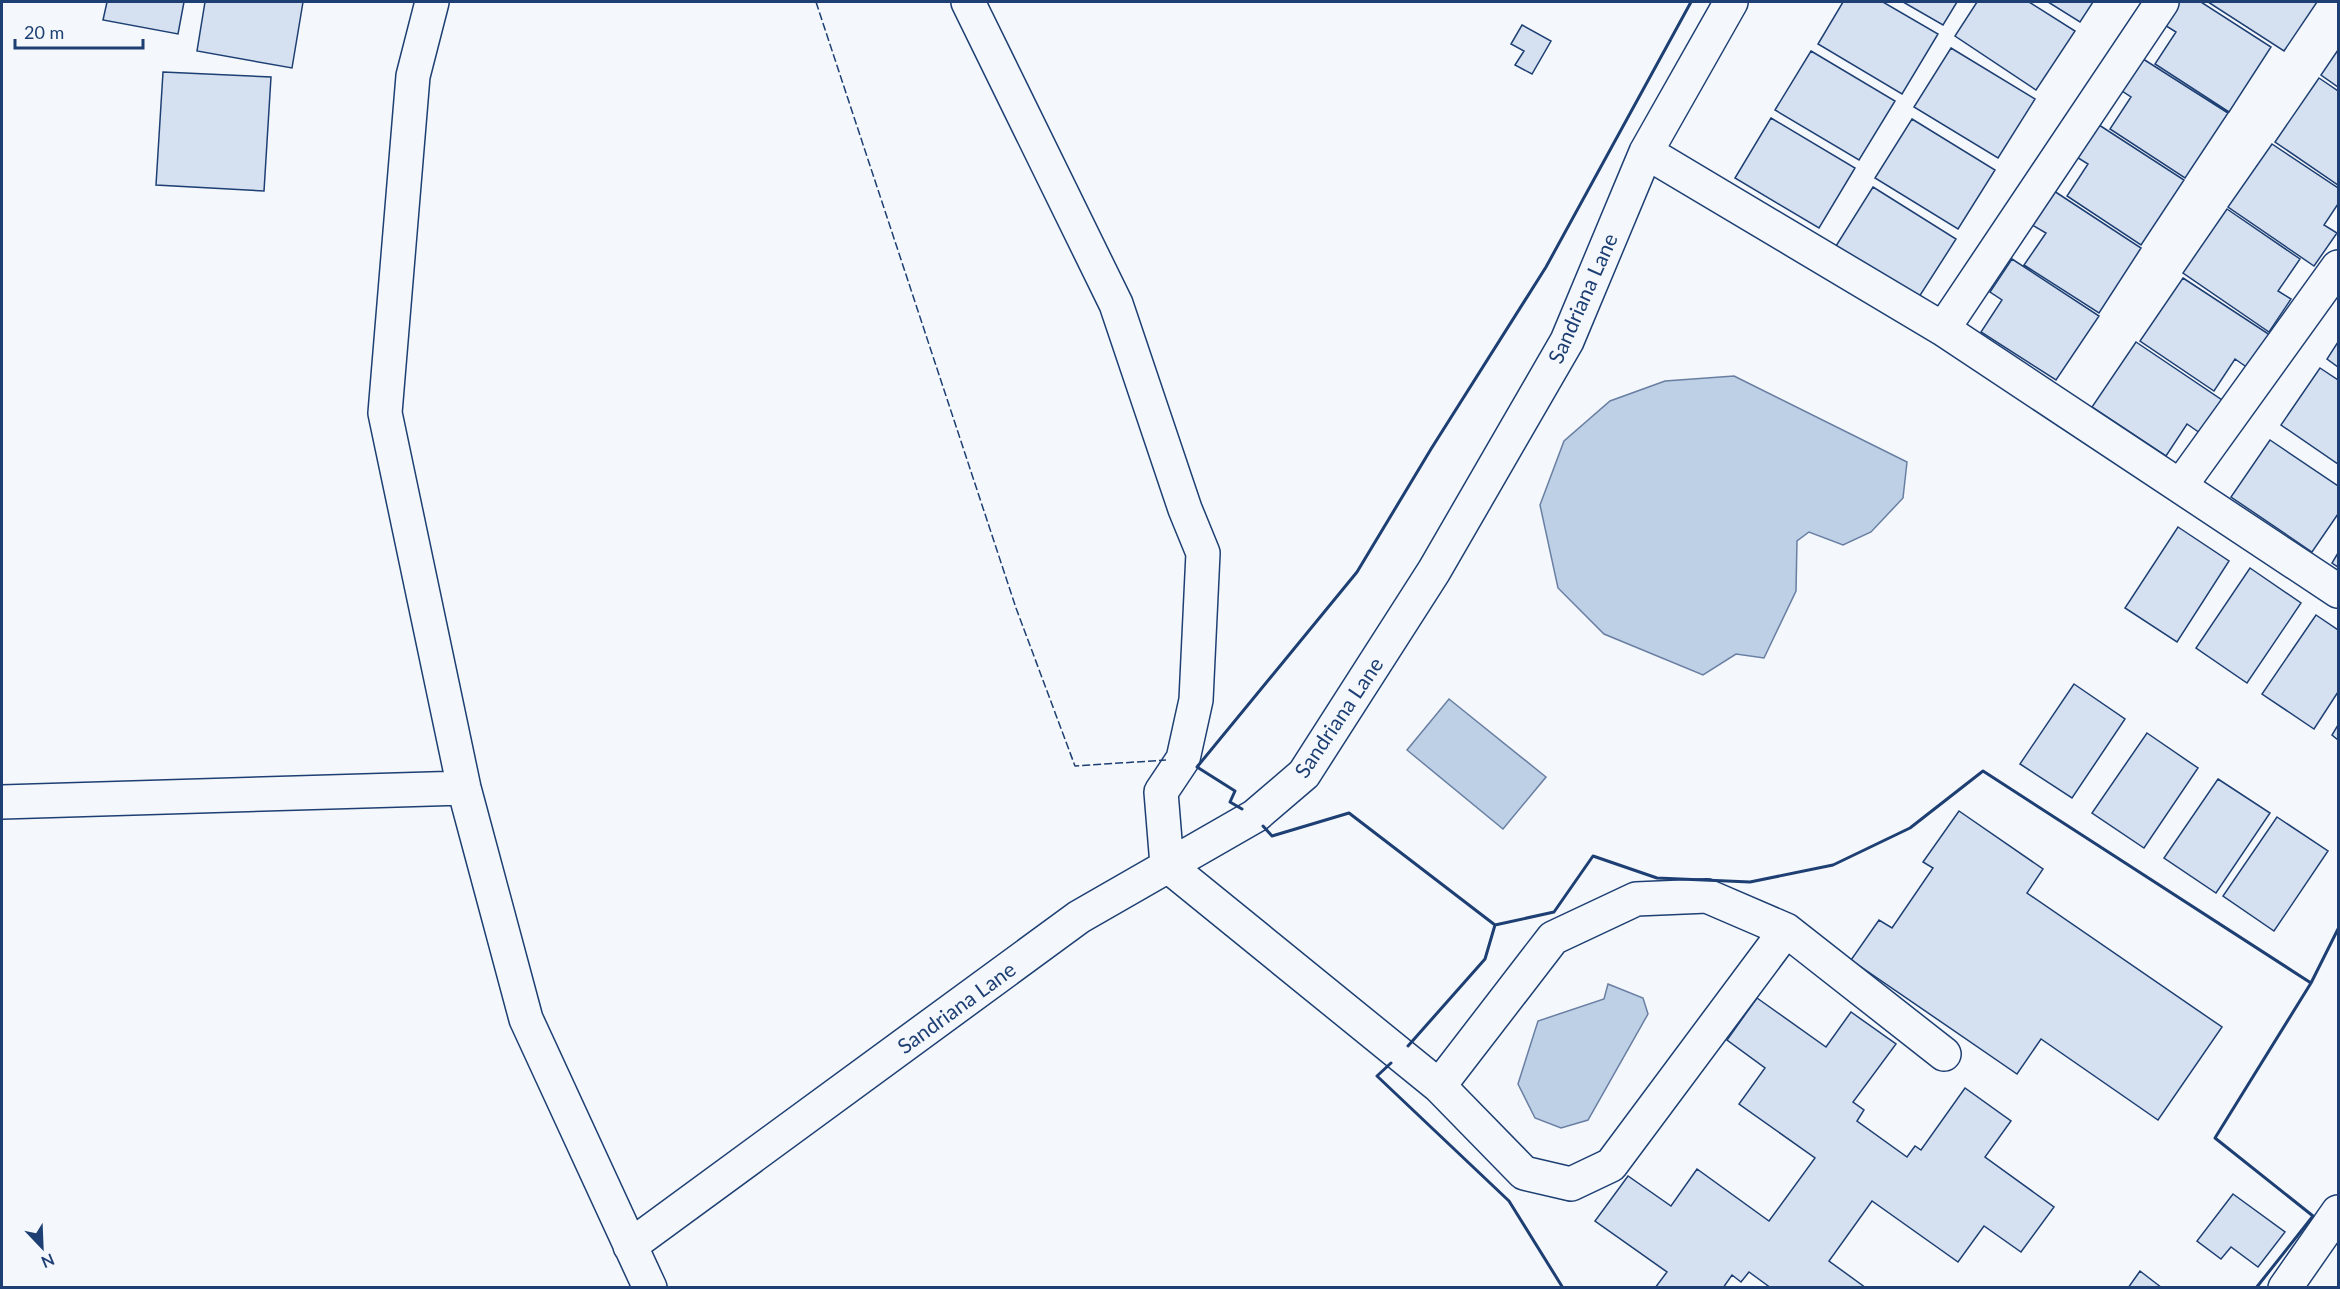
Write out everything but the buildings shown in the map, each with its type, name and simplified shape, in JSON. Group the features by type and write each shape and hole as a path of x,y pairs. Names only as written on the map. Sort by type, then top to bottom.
{"street":[{"path":"432,2 413,76 385,413 464,789 526,1019 650,1287"},
{"path":"968,2 1116,304 1185,509 1203,554 1196,699 1183,759 1161,792 1167,865 1438,1086 1524,1173 1571,1184 1611,1165 1786,930"},
{"name":"Sandriana Lane","path":"630,1246 1078,917 1255,816 1304,774 1434,571 1567,341 1646,152 1731,2"},
{"path":"1943,329 2162,2"},
{"path":"1646,152 1943,329 2338,591"},
{"path":"2181,485 2338,267"},
{"path":"2,802 464,789"},
{"path":"1438,1086 1553,938 1636,899 1707,896 1786,930 1944,1053"},
{"path":"2285,1287 2338,1212"}],"water":[{"path":"1734,376 1907,462 1903,498 1871,532 1843,545 1809,532 1797,541 1796,591 1764,658 1736,654 1703,675 1604,634 1558,588 1540,505 1564,441 1610,401 1665,381"},
{"path":"1449,699 1546,777 1503,829 1407,750"},
{"path":"1608,984 1643,998 1648,1014 1588,1120 1561,1128 1535,1118 1518,1084 1538,1021 1604,999"}],"fence":[{"path":"816,2 1016,608 1075,766 1166,760"}],"wall":[{"path":"1242,809 1230,802 1235,791 1197,767 1357,572 1431,449 1546,267 1691,2"},
{"path":"1263,826 1272,836 1349,813 1495,925 1554,912 1593,856 1657,878 1750,882 1833,865 1910,828 1983,771 2311,983 2338,929"},
{"path":"1408,1046 1485,959 1495,925"},
{"path":"2256,1288 2313,1216 2215,1138 2311,983"},
{"path":"1391,1063 1377,1076 1509,1201 1563,1288"}]}
